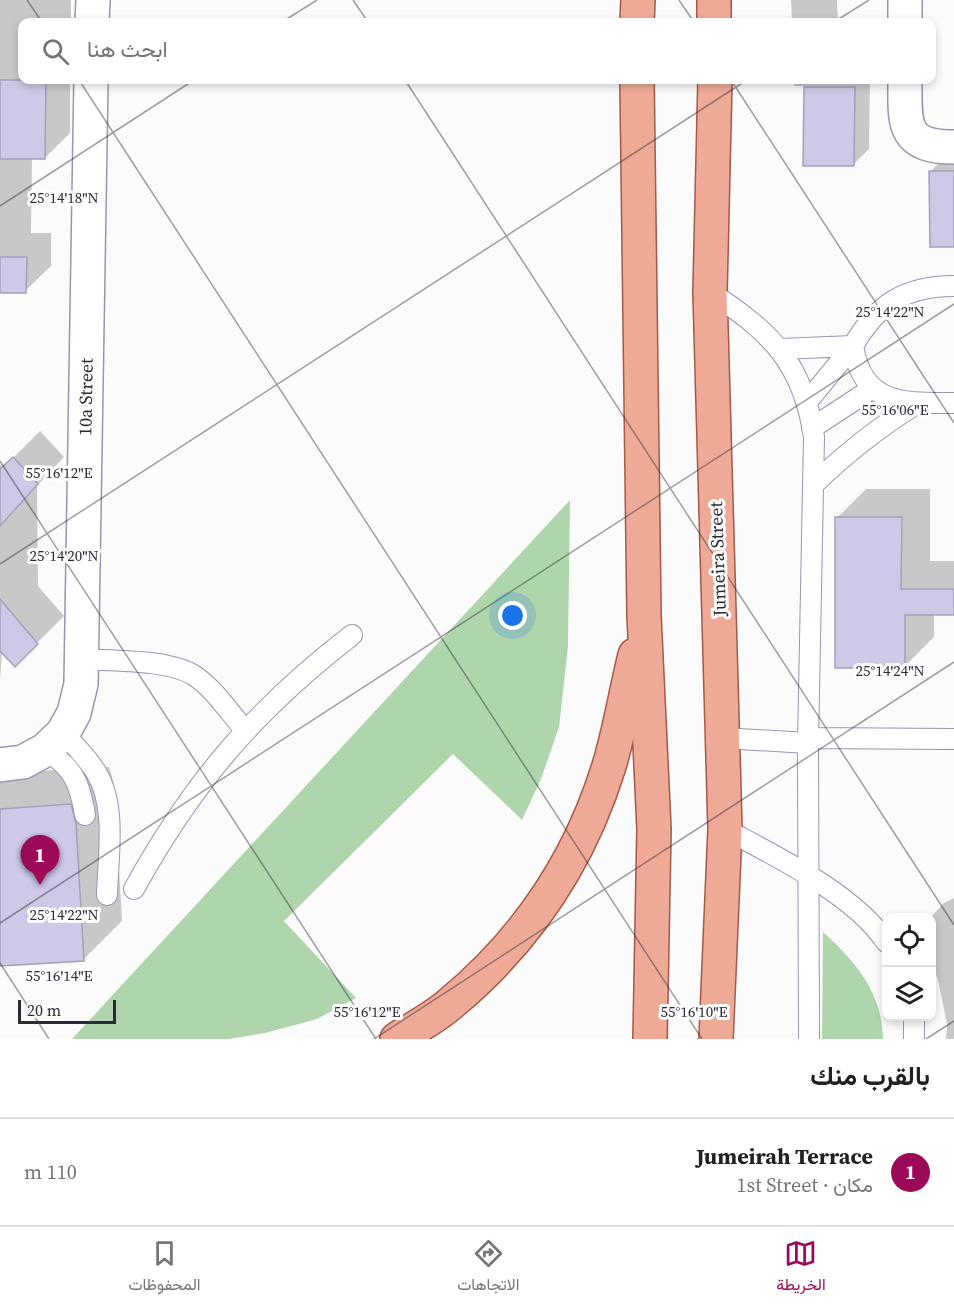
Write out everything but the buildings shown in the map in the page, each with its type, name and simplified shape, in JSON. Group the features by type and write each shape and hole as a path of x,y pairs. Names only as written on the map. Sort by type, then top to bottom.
{"main road":[{"path":"638,0 638,18"},
{"path":"714,0 714,18"},
{"path":"637,84 644,615 654,829 650,1039"},
{"name":"Jumeira Street","path":"715,84 710,292 724,829 716,1039"},
{"path":"397,1039 448,1006 488,971 537,914 582,840 609,765 644,615"}],"street":[{"path":"92,18 93,0"},
{"path":"905,0 905,18"},
{"name":"10a Street","path":"61,732 81,684 91,84"},
{"path":"905,84 905,118 915,138 935,147 954,147"},
{"path":"0,765 23,762 61,732"}],"lane":[{"path":"807,402 853,346 864,325 881,309 902,296 925,288 954,286"},
{"path":"710,292 739,311 780,350 798,379 807,402 812,428 808,740 809,1039"},
{"path":"780,350 853,346"},
{"path":"853,346 855,362 862,376 885,397 899,402 954,404"},
{"path":"812,428 873,388"},
{"path":"813,485 854,447 918,403"},
{"path":"134,889 184,806 244,730 314,664 352,635"},
{"path":"81,659 161,664 179,668 208,687 244,730"},
{"path":"61,732 61,759 73,774 81,791 85,815"},
{"path":"61,732 88,760 97,773 110,805 107,895"},
{"path":"722,738 954,739"},
{"path":"724,829 808,874 855,909 882,935"},
{"path":"914,1021 914,1039"}],"green space":[{"path":"570,500 568,646 559,727 541,779 522,820 453,754 284,921 356,998 317,1019 265,1033 229,1039 72,1039"},
{"path":"823,932 846,955 865,979 878,1007 883,1039 822,1039"}],"place":[{"name":"Jumeirah Terrace","path":"40,885"}]}
